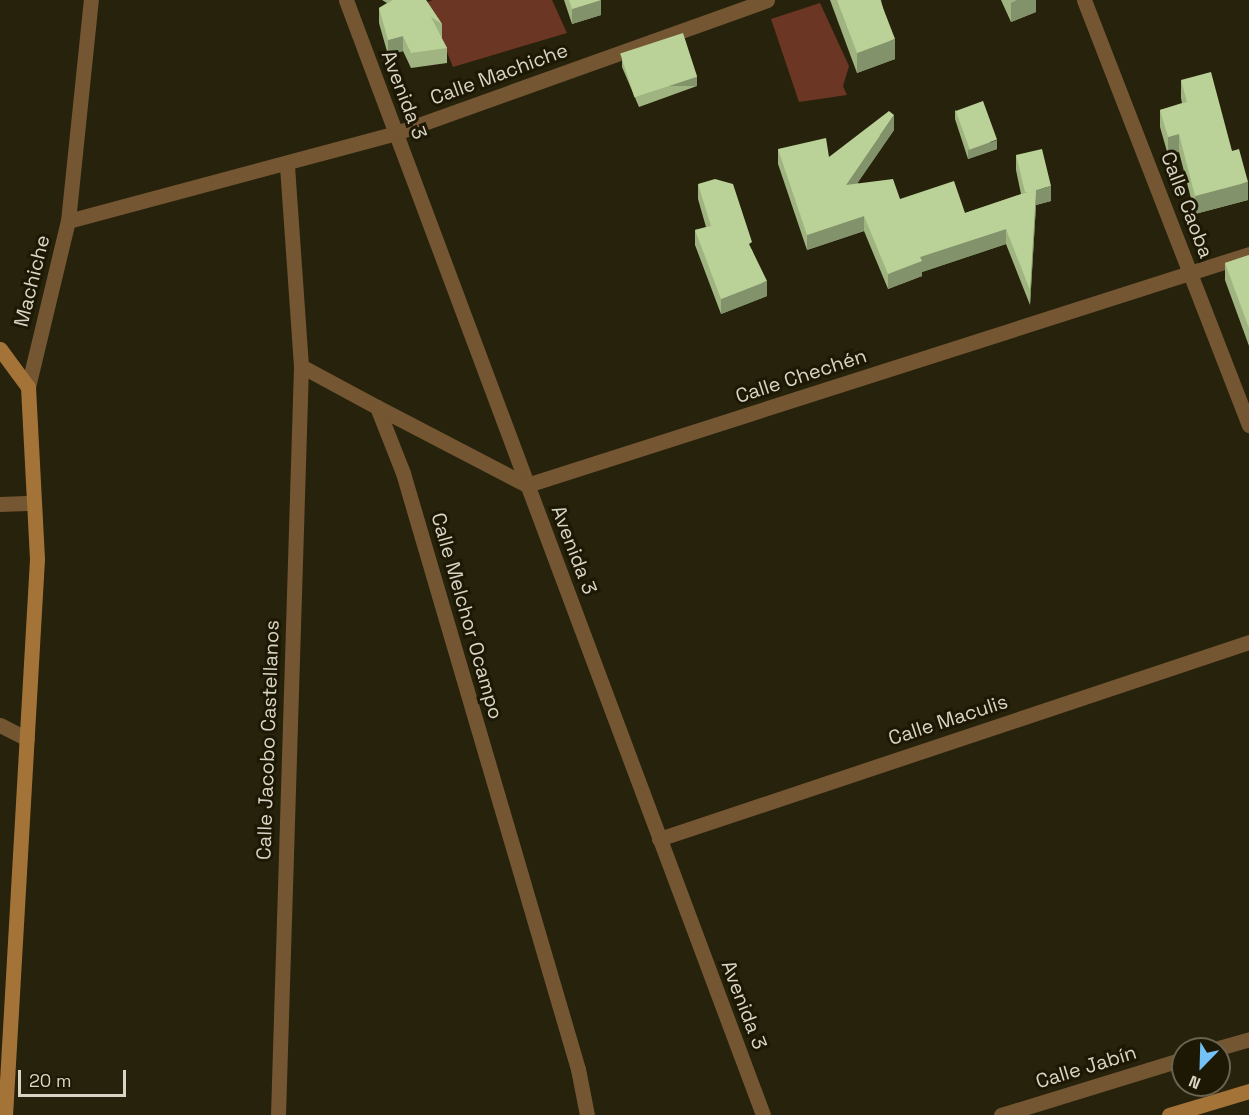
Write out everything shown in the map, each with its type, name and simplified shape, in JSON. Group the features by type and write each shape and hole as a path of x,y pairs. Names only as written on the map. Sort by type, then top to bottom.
{"main road":[{"path":"0,349 27,387 37,559 4,1071 5,1115"},
{"path":"1169,1115 1249,1091"}],"street":[{"name":"Avenida 3","path":"346,0 763,1115"},
{"name":"Calle Machiche","path":"68,221 287,165 396,134 767,0"},
{"name":"Calle Caoba","path":"1084,0 1249,425"},
{"name":"Machiche","path":"27,387 68,221 89,3"},
{"path":"287,165 301,366 527,485"},
{"name":"Calle Chechén","path":"527,485 1249,254"},
{"name":"Calle Jacobo Castellanos","path":"278,1115 301,366"},
{"name":"Calle Melchor Ocampo","path":"377,407 403,473 578,1069 587,1115"},
{"path":"0,504 33,503"},
{"name":"Calle Maculis","path":"659,839 1249,642"},
{"path":"0,725 27,739"},
{"path":"1231,1044 1249,1039"},
{"name":"Calle Jabín","path":"1001,1115 1171,1063"}],"shaded area":[{"path":"433,0 552,0 567,33 453,67 427,2"},
{"path":"820,3 849,66 843,86 847,95 799,102 771,19"}],"building":[{"path":"393,0 426,0 442,24 431,17 447,48 411,53 403,36 388,40 379,8"},
{"path":"569,0 601,0 572,9"},
{"path":"837,0 880,0 895,39 857,53"},
{"path":"683,33 697,77 634,97 620,53"},
{"path":"1211,72 1232,151 1239,149 1248,182 1195,196 1179,134 1168,137 1160,110 1187,102 1181,80"},
{"path":"983,101 997,140 970,149 956,111"},
{"path":"889,111 894,115 846,185 893,179 900,199 954,181 965,213 1028,192 1025,192 1016,155 1042,149 1051,186 1036,190 1030,290 1006,229 920,257 922,261 888,274 864,216 807,235 778,149 826,138 829,157"},
{"path":"715,179 733,184 752,242 749,244 767,281 721,299 695,230 711,226 698,184"},
{"path":"1249,255 1249,328 1225,263"}]}
